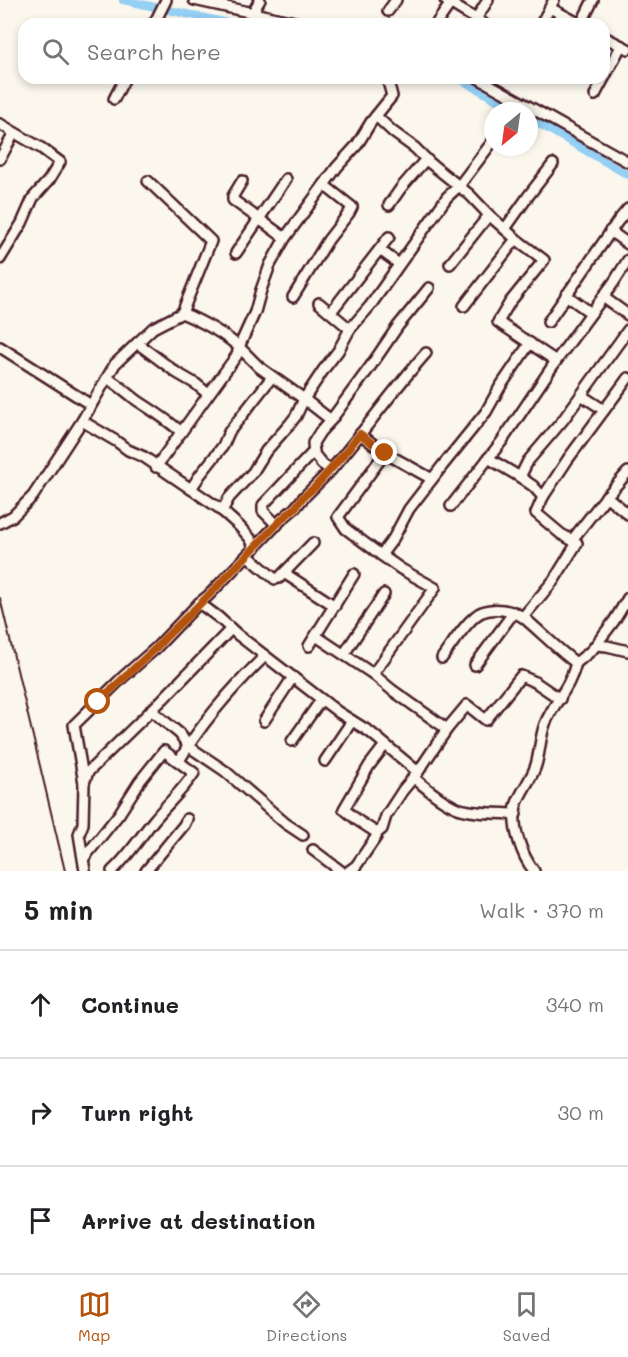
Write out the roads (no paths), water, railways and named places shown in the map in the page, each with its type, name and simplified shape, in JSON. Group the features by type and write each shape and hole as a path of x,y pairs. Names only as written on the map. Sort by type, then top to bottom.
{"street":[{"path":"157,18 166,0"},
{"path":"194,0 278,18"},
{"path":"253,12 260,0"},
{"path":"388,11 396,0"},
{"path":"481,18 488,0"},
{"path":"584,18 594,0"},
{"path":"439,18 449,1 474,18"},
{"path":"544,18 552,4 572,18"},
{"path":"610,40 625,48 610,69"},
{"path":"114,99 122,84"},
{"path":"156,467 237,355 255,312 270,266 285,237 392,96 389,84"},
{"path":"489,84 628,162"},
{"path":"595,95 601,84"},
{"path":"376,116 459,186 516,240 544,260 510,302 498,322 556,360"},
{"path":"0,124 60,162 50,180 33,198 22,223 0,259"},
{"path":"0,159 14,133"},
{"path":"222,511 229,498 254,472 266,451 296,416 304,399 338,351 350,329 370,306 447,198 484,153"},
{"path":"389,205 426,159"},
{"path":"505,229 553,164"},
{"path":"236,252 286,179"},
{"path":"0,523 13,516 33,496 82,421 115,364 153,328 182,313 211,241 148,181"},
{"path":"242,181 232,196 233,200 285,237"},
{"path":"293,297 328,240 352,207 324,185"},
{"path":"548,322 610,231 628,209"},
{"path":"450,264 489,215"},
{"path":"610,231 628,244"},
{"path":"331,312 389,237"},
{"path":"464,306 516,240"},
{"path":"380,250 399,264"},
{"path":"451,506 502,441 556,360 628,261"},
{"path":"331,470 314,454 313,443 398,326 429,288"},
{"path":"566,295 591,313"},
{"path":"603,297 628,315"},
{"path":"320,303 350,329"},
{"path":"182,313 204,322 229,338 259,367 331,420"},
{"path":"520,477 528,461 563,420 628,330"},
{"path":"137,343 208,394"},
{"path":"381,555 409,509 486,412 530,343"},
{"path":"0,347 91,405"},
{"path":"86,871 79,834 83,824 84,783 74,725 156,648 331,470 402,379 426,353"},
{"path":"191,489 223,446 229,432 272,377"},
{"path":"107,378 181,432"},
{"path":"474,665 554,580 577,543 561,534 536,513 543,497 568,459 628,378"},
{"path":"581,395 604,410"},
{"path":"82,421 128,450 144,457 222,511 250,538 255,548"},
{"path":"360,434 385,453 432,479"},
{"path":"277,525 263,511 263,505 314,451"},
{"path":"373,674 435,588 401,569 346,530 338,517 385,453"},
{"path":"488,458 520,477 543,497"},
{"path":"572,540 628,472"},
{"path":"606,496 628,514"},
{"path":"248,556 275,579 279,578 313,543"},
{"path":"284,573 335,606"},
{"path":"309,646 354,574"},
{"path":"344,654 384,594"},
{"path":"534,871 527,862 521,847 516,825 516,807 536,765 545,724 560,699 576,663 596,645 628,597"},
{"path":"200,603 321,700 370,732 437,796 457,808 478,812 516,814"},
{"path":"442,658 472,618 482,612 501,610 519,615 576,663"},
{"path":"84,783 88,772 231,629"},
{"path":"316,636 373,674 447,729"},
{"path":"596,645 628,651"},
{"path":"179,761 208,719 239,681 265,656"},
{"path":"349,871 356,866 382,829 386,816 403,790 467,705 486,720 521,676 535,682 560,699"},
{"path":"264,721 292,677"},
{"path":"292,741 321,700"},
{"path":"152,710 180,734 188,746 225,771 285,823 303,835"},
{"path":"325,760 352,721"},
{"path":"377,833 344,809 369,766 385,745"},
{"path":"84,858 164,751 194,773 188,783 151,823 139,842 112,871"},
{"path":"146,871 187,819"},
{"path":"314,850 341,871"}],"waterway":[{"path":"123,0 206,18"},
{"path":"469,84 500,102"},
{"path":"538,123 628,175"}],"railway":[{"path":"0,598 65,871"}]}
